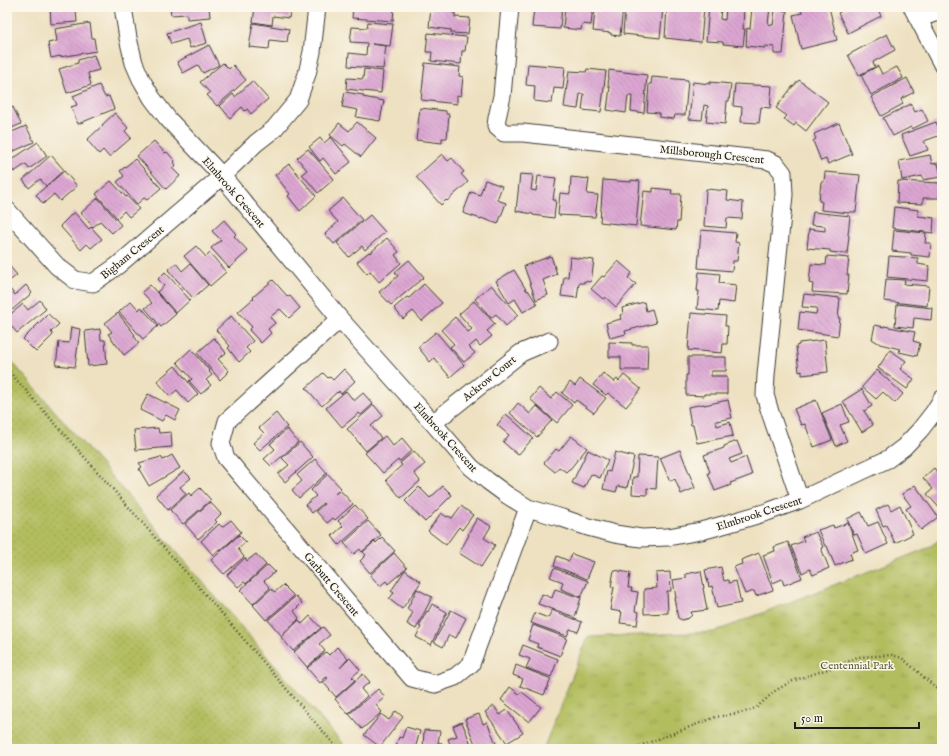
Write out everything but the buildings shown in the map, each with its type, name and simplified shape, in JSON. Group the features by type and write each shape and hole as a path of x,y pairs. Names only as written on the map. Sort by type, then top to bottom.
{"street":[{"name":"Elmbrook Crescent","path":"123,7 134,63 152,98 168,119 222,176 340,319 471,468 507,495 528,508 588,527 615,534 641,538 668,537 701,530 760,514 800,500 888,459 904,447 920,430 942,400"},
{"name":"Bigham Crescent","path":"7,210 57,266 75,280 93,283 117,266 222,176 256,143 274,129 298,100 308,74 317,7"},
{"name":"Millsborough Crescent","path":"510,7 502,96 496,126 504,133 523,133 767,160 776,164 783,173 784,195 765,395 800,500"},
{"path":"942,10 915,13 942,64"},
{"name":"Garbutt Crescent","path":"340,319 227,421 221,443 226,458 412,678 435,684 455,677 471,664 528,508"},
{"name":"Ackrow Court","path":"433,423 521,352 549,341"}],"path":[{"path":"7,369 338,749"},
{"path":"632,749 716,717 749,711 757,707 775,691 790,682 848,662 857,657 892,655 902,658 942,693"}],"green space":[{"path":"7,356 347,749 11,749 7,744"},
{"name":"Centennial Park","path":"942,538 942,749 539,749 544,747 588,637 714,632 928,548"}]}
